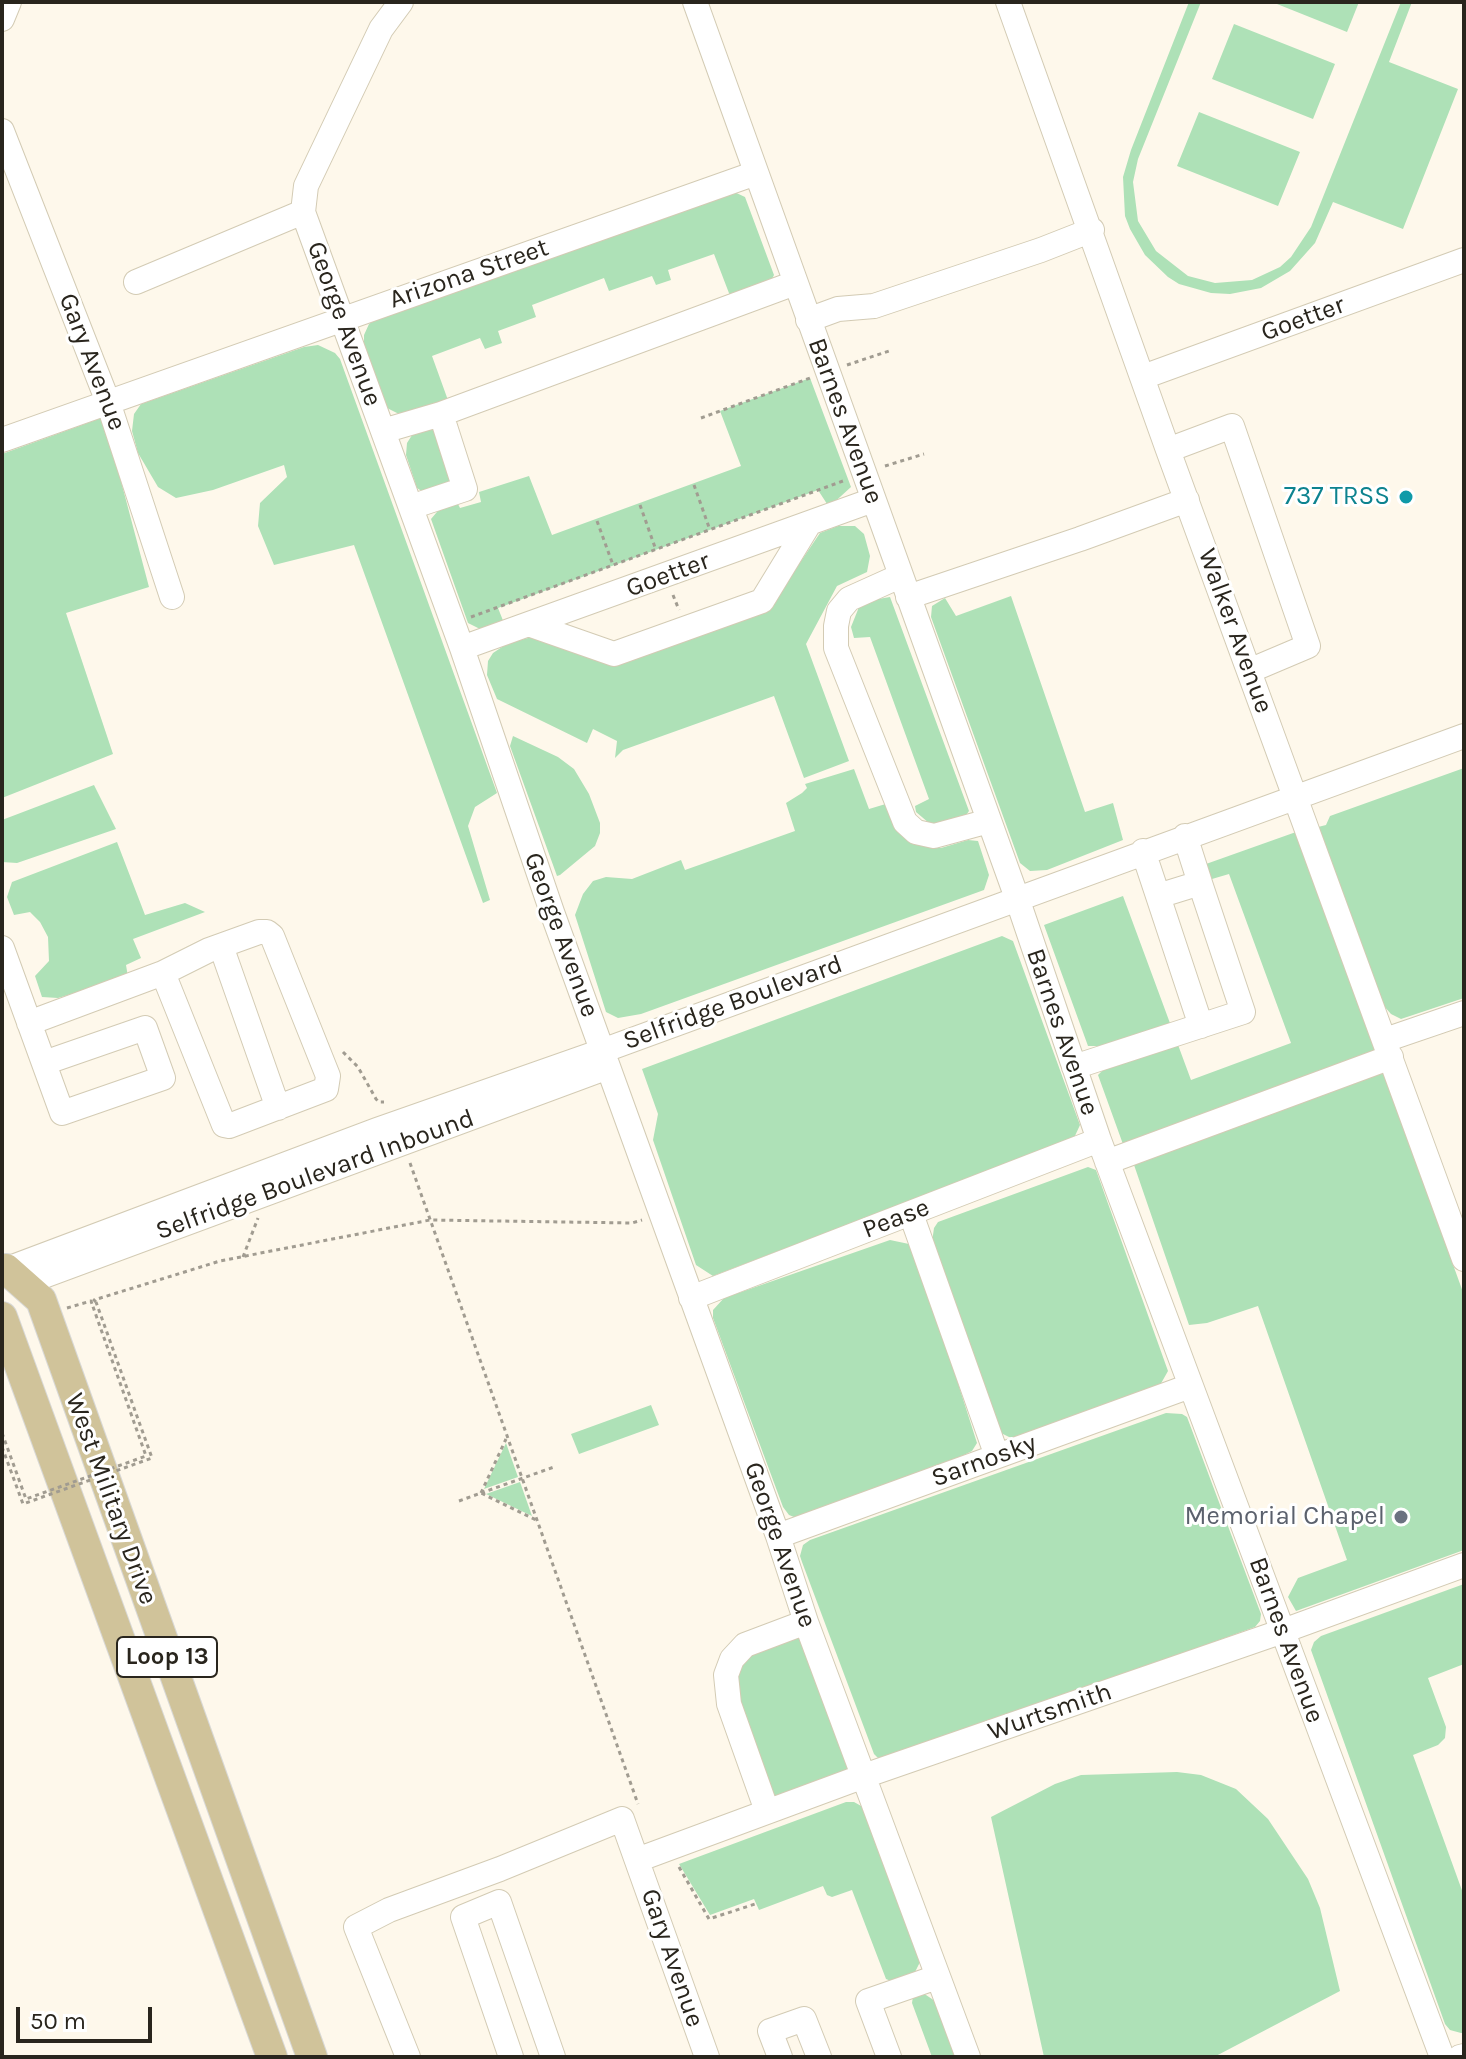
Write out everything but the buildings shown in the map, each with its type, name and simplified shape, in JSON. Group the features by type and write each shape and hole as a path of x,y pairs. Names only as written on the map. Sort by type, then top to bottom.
{"main road":[{"path":"2,1306 8,1271"},
{"name":"West Military Drive","path":"8,1271 41,1300 312,2057"},
{"name":"West Military Drive","path":"2,1317 272,2057"}],"street":[{"path":"2,19 9,2"},
{"name":"George Avenue","path":"401,2 381,29 306,186 303,212 462,648 544,892 778,1536 806,1622 968,2057"},
{"name":"Barnes Avenue","path":"695,2 1017,898 1103,1151 1442,2057"},
{"name":"Walker Avenue","path":"1008,2 1464,1259"},
{"name":"Gary Avenue","path":"5,146 108,402 172,597"},
{"name":"Arizona Street","path":"2,440 756,173"},
{"path":"136,282 303,212"},
{"path":"808,320 838,309 874,306 1092,230"},
{"name":"Goetter","path":"1143,377 1464,260"},
{"path":"383,431 441,414 795,283"},
{"path":"411,507 465,489 441,414"},
{"path":"1168,450 1232,426 1308,646 1249,671"},
{"name":"Goetter","path":"462,648 873,500"},
{"path":"989,821 934,836 916,832 905,822 836,648 839,611 849,599 1080,539 1187,500"},
{"path":"531,625 614,654 762,601 809,524"},
{"name":"Selfridge Boulevard","path":"605,1059 1017,898 1464,736"},
{"path":"1074,1067 1243,1012 1185,836"},
{"path":"1143,851 1201,1026"},
{"path":"1158,896 1200,883"},
{"path":"29,1023 163,973 215,948 267,932 272,936 328,1076 326,1089 229,1126 221,1122 163,973"},
{"path":"2,948 62,1113 163,1078 145,1028 44,1063"},
{"path":"215,948 278,1108"},
{"path":"1388,1048 1464,1013"},
{"name":"Pease","path":"691,1298 911,1214 1103,1151 1388,1048"},
{"name":"Selfridge Boulevard Inbound","path":"8,1271 605,1059"},
{"path":"911,1214 997,1456"},
{"name":"Sarnosky","path":"778,1536 1190,1386"},
{"name":"Wurtsmith","path":"637,1860 864,1776 1464,1565"},
{"path":"767,1811 729,1704 726,1675 732,1659 745,1645 806,1622"},
{"name":"Gary Avenue","path":"408,2057 356,1927 389,1910 622,1819 707,2057"},
{"path":"511,2057 463,1917 499,1902 553,2057"},
{"path":"889,2057 868,2001 937,1977"},
{"path":"780,2057 770,2031 804,2019 819,2057"}],"path":[{"path":"701,418 889,351"},
{"path":"453,624 864,473 924,454"},
{"path":"694,485 710,530"},
{"path":"597,521 613,565"},
{"path":"336,1047 358,1067 376,1099 384,1102"},
{"path":"406,1151 640,1809"},
{"path":"94,1303 94,1300 206,1265 430,1220 632,1223 661,1213"},
{"path":"243,1257 259,1216"},
{"path":"66,1308 91,1301 94,1303"},
{"path":"2,1433 26,1499 146,1456 94,1303"},
{"path":"2,1447 23,1504 152,1458 94,1303"},
{"path":"481,1493 506,1437"},
{"path":"459,1501 554,1467"},
{"path":"481,1493 536,1520"},
{"path":"668,1848 709,1919 755,1904"}],"green space":[{"path":"1189,2 1201,2 1138,159 1133,182 1138,221 1156,251 1188,276 1215,283 1252,280 1280,267 1291,257 1311,227 1401,2 1412,2 1389,62 1458,89 1403,229 1333,202 1315,243 1290,271 1261,288 1230,294 1211,293 1179,284 1145,255 1125,216 1123,177"},
{"path":"1272,2 1359,2 1347,32"},
{"path":"1234,24 1335,64 1313,119 1212,79"},
{"path":"1199,112 1300,152 1278,206 1177,166"},
{"path":"730,190 745,197 774,275 769,285 732,301 714,254 668,270 671,280 656,285 652,276 609,291 604,278 532,305 536,317 498,331 502,343 485,349 480,338 432,356 449,403 407,418 387,408 364,347 364,335 369,324 379,317"},
{"path":"318,345 340,359 497,793 475,807 468,826 490,900 483,903 354,545 274,565 258,526 260,503 287,477 284,465 213,490 176,498 158,487 138,453 132,431 134,414 141,404 304,347"},
{"path":"810,378 851,487 829,507 818,490 498,608 504,623 482,630 468,623 431,519 442,506 456,500 460,508 481,502 479,492 529,476 552,535 741,466 720,411"},
{"path":"104,417 149,587 66,613 113,754 2,798 2,454"},
{"path":"430,428 438,432 453,479 444,489 423,492 417,488 406,455 407,443 414,432"},
{"path":"838,526 855,526 864,534 870,556 867,572 837,586 806,644 849,761 804,778 774,696 623,750 615,758 617,741 593,729 587,743 497,699 487,675 488,661 493,653 508,643 536,636 614,661 770,607 820,533"},
{"path":"1011,596 1085,812 1113,803 1123,840 1047,870 1030,871 1020,863 931,617 932,606 945,598 956,616"},
{"path":"890,597 969,811 964,818 943,827 929,823 916,812 915,806 929,799 870,637 854,638 851,627 861,602"},
{"path":"513,736 558,757 574,769 589,794 600,823 595,846 557,876 510,746"},
{"path":"1464,768 1464,998 1401,1019 1383,1005 1318,827 1326,825 1330,816"},
{"path":"854,769 869,809 889,803 902,831 926,847 941,848 968,840 978,841 989,875 984,890 641,1014 618,1018 606,1012 575,915 583,894 593,881 606,877 632,879 681,860 685,870 795,831 786,803 807,788 805,784"},
{"path":"94,785 116,829 17,863 2,862 2,820"},
{"path":"1296,832 1378,1054 1124,1147 1098,1075 1106,1067 1099,1046 1088,1046 1044,925 1123,896 1191,1080 1291,1043 1229,874 1212,879 1206,864"},
{"path":"117,842 145,915 185,903 205,912 133,939 141,958 126,965 128,977 58,998 42,997 35,976 49,961 48,937 30,912 14,915 7,897 12,882"},
{"path":"1002,936 1013,941 1080,1125 1074,1138 713,1276 696,1265 653,1140 658,1114 642,1069"},
{"path":"1381,1065 1464,1295 1464,1550 1296,1611 1288,1597 1298,1578 1347,1560 1258,1306 1207,1323 1189,1325 1133,1162"},
{"path":"1088,1167 1096,1170 1168,1371 1159,1387 1017,1438 1009,1437 1001,1433 997,1425 932,1242 934,1228 938,1222"},
{"path":"890,1240 909,1244 921,1267 977,1443 972,1451 964,1455 794,1517 783,1507 713,1318 713,1310 724,1298"},
{"path":"651,1405 659,1425 579,1454 571,1434"},
{"path":"1166,1413 1187,1417 1261,1614 1255,1627 891,1759 878,1758 802,1562 803,1545"},
{"path":"506,1443 518,1477 484,1489"},
{"path":"520,1482 532,1516 486,1494"},
{"path":"1464,1584 1464,1664 1428,1678 1446,1727 1445,1738 1438,1745 1413,1755 1464,1896 1464,2033 1461,2033 1450,2030 1445,2024 1311,1650 1321,1636"},
{"path":"800,1635 849,1765 846,1771 777,1798 772,1796 734,1682 742,1660 751,1652"},
{"path":"1177,1772 1201,1775 1236,1789 1268,1819 1308,1879 1320,1908 1340,1991 1214,2057 1044,2057 991,1817 1055,1784 1081,1775"},
{"path":"846,1802 863,1807 920,1962 914,1974 891,1981 886,1979 852,1890 832,1897 827,1895 823,1886 759,1910 754,1899 710,1915 679,1864"},
{"path":"923,1993 935,2001 956,2057 932,2057 912,2003 913,1996"}],"place":[{"name":"737 TRSS","path":"1406,497"},
{"name":"Memorial Chapel","path":"1401,1517"}]}
